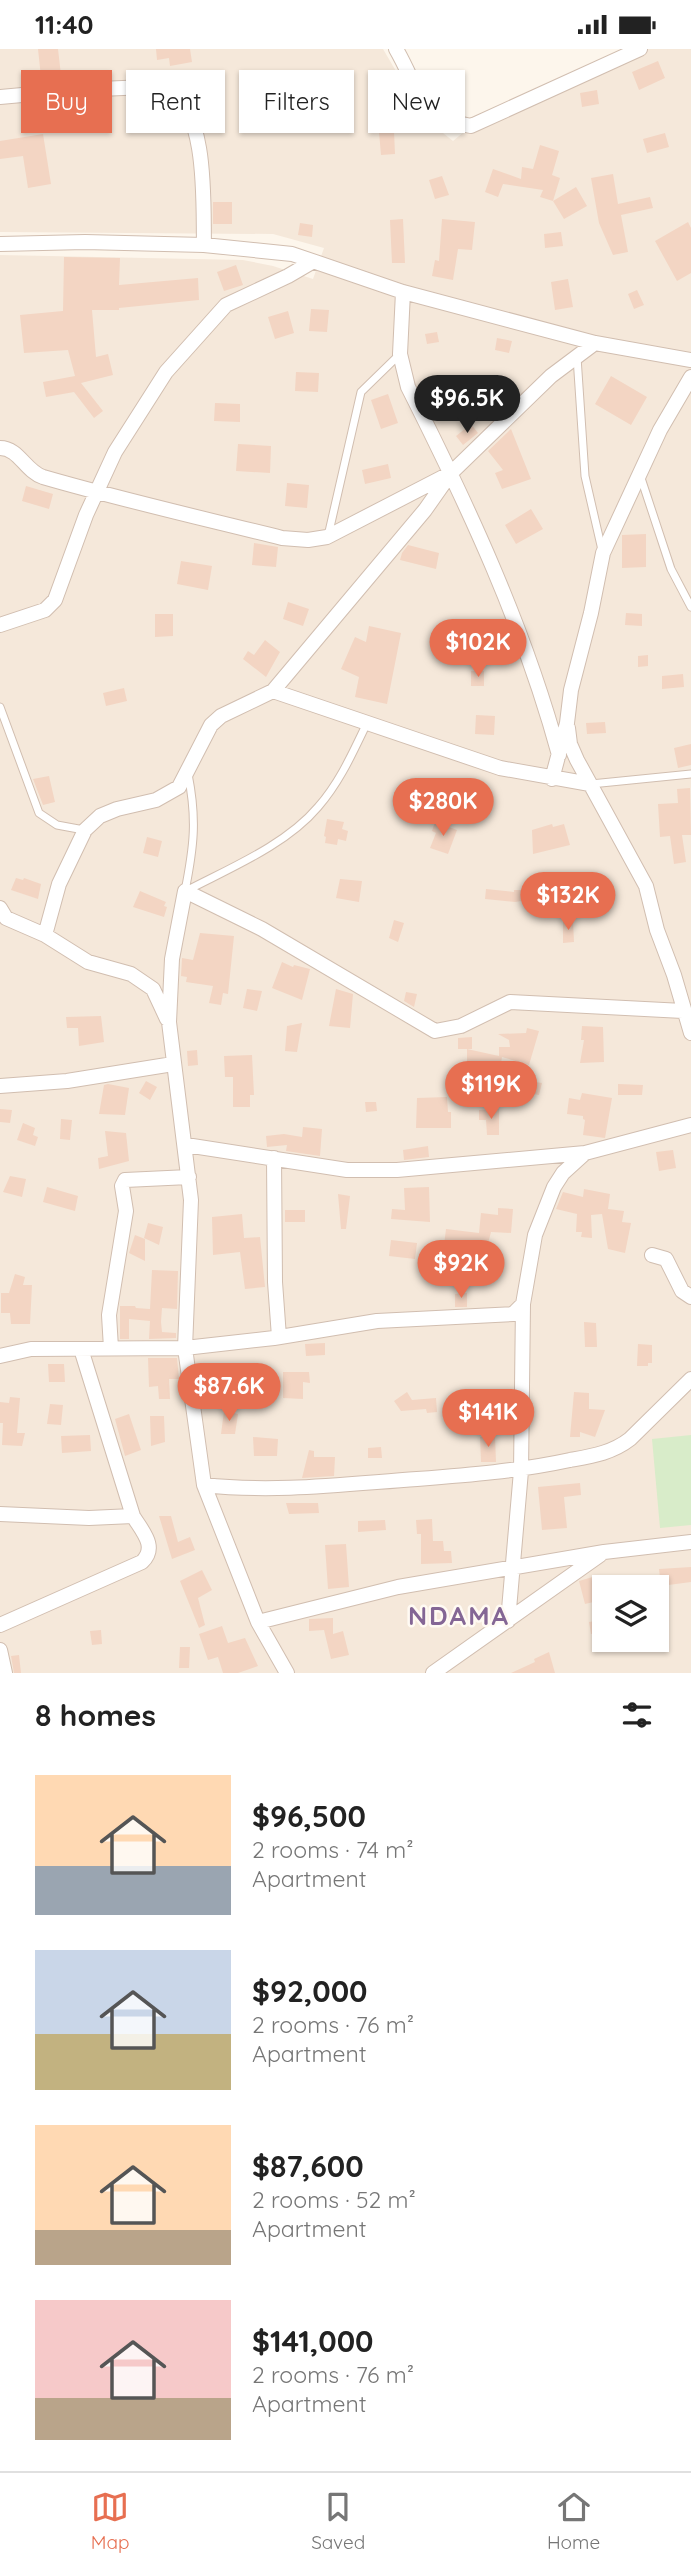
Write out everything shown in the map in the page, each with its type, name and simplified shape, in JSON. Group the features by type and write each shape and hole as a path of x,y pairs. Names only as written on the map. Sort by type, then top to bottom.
{"street":[{"path":"396,49 424,105 449,122 471,126 640,49"},
{"path":"0,97 169,86 188,109 195,129 200,154 204,245"},
{"path":"0,244 85,242 204,245 292,254 403,292 595,343 691,360"},
{"path":"0,625 45,610 55,600 96,492 116,452 166,372 215,315 240,297 312,262"},
{"path":"403,292 400,354 408,387 500,580 523,638 559,755"},
{"path":"45,935 57,891 85,830 100,816 156,800 179,787 211,725 221,716 273,691 425,510 451,473 551,376 595,343"},
{"path":"552,779 567,723 571,690 603,553 660,430 691,377"},
{"path":"0,448 12,451 36,475 282,538 309,540 327,537 451,473"},
{"path":"273,691 500,768 590,784"},
{"path":"567,723 570,744 646,886 657,930 687,1011 691,1033"},
{"path":"287,1673 258,1622 204,1485 185,1348 191,1200 169,1022 172,959 185,891 262,929 435,1031 461,1026 510,1002 687,1011"},
{"path":"0,908 6,918 45,935 88,962 131,974 153,989 169,1022"},
{"path":"0,1086 67,1081 173,1064"},
{"path":"186,1145 347,1170 397,1170 585,1153 691,1125"},
{"path":"509,1621 521,1471 523,1304 535,1235 550,1197 564,1173 585,1153"},
{"path":"274,1159 275,1282 279,1337"},
{"path":"111,1348 110,1315 126,1211 122,1186 125,1180 189,1177"},
{"path":"652,1255 666,1259 682,1291 691,1297"},
{"path":"0,1356 31,1349 185,1348 279,1337 377,1321 513,1314 523,1304"},
{"path":"0,1625 142,1562 149,1553 148,1540 133,1516 81,1349"},
{"path":"204,1485 243,1489 307,1487 521,1471 605,1453 619,1447 691,1379"},
{"path":"0,1514 89,1518 133,1516"},
{"path":"258,1622 398,1587 604,1552 691,1542"},
{"path":"433,1673 604,1552"},
{"path":"0,1650 5,1673"}],"lane":[{"path":"327,537 361,392 400,354"},
{"path":"577,357 585,476 603,553"},
{"path":"639,474 671,569 691,607"},
{"path":"0,707 38,813 57,825 85,830"},
{"path":"185,891 276,843 318,808 342,773 367,723"},
{"path":"185,891 194,843 194,803 188,774"},
{"path":"590,784 691,775"}],"shaded area":[{"path":"0,49 383,49 395,70 368,70 368,133 443,133 453,141 471,126 640,49 691,49 691,1673 0,1673 0,255 243,260 313,279 324,248 273,234 0,232"}],"green space":[{"path":"691,1435 691,1525 660,1528 652,1439"}],"building":[{"path":"38,49 58,49 60,70 40,70"},
{"path":"156,49 190,49 192,62 170,66 169,58 157,60"},
{"path":"658,61 665,78 639,90 632,72"},
{"path":"597,90 599,104 582,107 580,93"},
{"path":"379,133 394,133 395,154 381,155"},
{"path":"665,133 669,147 647,153 643,139"},
{"path":"43,134 51,184 28,188 23,156 0,159 0,141"},
{"path":"540,145 559,151 552,175 560,178 553,201 540,197 543,190 503,184 498,197 485,192 493,169 521,179 522,167 533,169"},
{"path":"613,174 618,204 650,197 653,208 621,215 628,252 613,255 599,223 591,178"},
{"path":"442,176 449,195 435,199 429,180"},
{"path":"576,187 587,206 564,219 553,201"},
{"path":"213,202 232,202 232,224 213,224"},
{"path":"403,219 405,263 392,263 390,220"},
{"path":"442,219 475,222 472,250 458,249 453,280 432,276 435,260 439,261"},
{"path":"688,222 691,228 691,273 677,281 655,241"},
{"path":"300,223 313,225 312,237 298,235"},
{"path":"561,232 563,246 545,248 544,234"},
{"path":"64,257 120,258 119,285 198,278 199,300 119,310 92,310 96,357 108,354 113,375 81,383 103,411 94,418 74,392 46,397 43,382 75,376 68,350 24,353 20,315 63,311"},
{"path":"236,265 243,285 224,291 217,272"},
{"path":"568,279 573,307 555,310 551,282"},
{"path":"637,290 644,305 634,309 628,294"},
{"path":"311,309 329,310 327,332 309,331"},
{"path":"288,311 294,333 275,339 268,317"},
{"path":"437,332 439,342 427,344 425,334"},
{"path":"497,338 512,341 509,353 495,350"},
{"path":"296,372 319,373 318,392 295,391"},
{"path":"611,376 647,397 631,425 595,404"},
{"path":"463,377 464,393 445,394 444,379"},
{"path":"388,394 398,423 381,429 371,400"},
{"path":"215,403 240,404 240,422 214,421"},
{"path":"471,424 478,433 463,445 456,436"},
{"path":"511,429 531,479 502,489 495,473 503,470 488,451"},
{"path":"238,444 271,446 270,473 236,471"},
{"path":"388,464 391,478 365,484 362,470"},
{"path":"287,483 309,485 307,508 285,506"},
{"path":"26,486 53,494 49,509 22,501"},
{"path":"531,509 543,529 516,544 505,525"},
{"path":"646,534 646,567 622,568 622,535"},
{"path":"254,543 278,547 276,567 252,565"},
{"path":"408,545 439,553 436,569 400,560"},
{"path":"181,561 212,566 208,590 177,584"},
{"path":"288,602 309,609 303,626 283,619"},
{"path":"626,613 642,614 642,626 625,625"},
{"path":"155,614 173,614 173,636 155,637"},
{"path":"369,626 401,633 387,704 355,697 359,677 341,669 355,637 366,642"},
{"path":"265,640 280,652 266,677 243,659 248,651 254,655"},
{"path":"648,655 648,666 638,667 638,656"},
{"path":"471,671 484,671 484,686 471,686"},
{"path":"683,674 684,687 662,689 662,676"},
{"path":"124,688 127,701 106,706 103,693"},
{"path":"476,715 495,716 494,735 475,734"},
{"path":"605,722 606,733 587,734 586,723"},
{"path":"691,744 691,765 678,768 674,748"},
{"path":"49,776 55,802 43,805 33,779"},
{"path":"690,788 691,835 682,835 686,862 674,864 670,836 660,837 658,804 678,803 677,789"},
{"path":"327,819 344,822 342,829 348,831 346,841 338,839 337,845 325,843"},
{"path":"435,822 457,830 448,854 430,848 436,833 432,831"},
{"path":"552,824 553,827 564,824 570,845 533,854 532,830"},
{"path":"147,837 162,841 158,857 143,853"},
{"path":"16,878 41,884 38,899 11,890"},
{"path":"340,879 362,881 359,902 336,898"},
{"path":"486,889 514,892 528,890 528,900 515,902 485,899"},
{"path":"140,891 166,902 164,917 133,907"},
{"path":"394,920 404,923 398,942 389,938"},
{"path":"563,920 573,921 574,942 563,943"},
{"path":"200,933 234,936 228,994 223,993 221,1005 209,1003 213,986 186,982 187,977 181,976 182,958 193,960"},
{"path":"282,962 293,967 294,965 310,969 302,1000 272,988"},
{"path":"247,989 262,991 257,1011 243,1008"},
{"path":"336,989 353,994 350,1028 329,1026"},
{"path":"406,992 417,994 414,1007 404,1001"},
{"path":"101,1016 104,1042 79,1046 78,1028 67,1028 66,1017"},
{"path":"302,1023 297,1052 285,1051 287,1026"},
{"path":"582,1026 603,1027 604,1062 580,1063 584,1040 581,1040"},
{"path":"527,1028 539,1031 529,1065 502,1057 500,1070 467,1063 467,1049 499,1056 499,1047 510,1047 509,1040 498,1034 526,1033"},
{"path":"472,1037 472,1049 458,1049 458,1038"},
{"path":"197,1050 198,1065 188,1066 187,1051"},
{"path":"252,1055 254,1095 250,1095 250,1107 233,1107 233,1077 225,1077 224,1056"},
{"path":"146,1081 157,1087 150,1100 139,1093"},
{"path":"530,1081 542,1083 539,1095 528,1093"},
{"path":"618,1084 643,1085 642,1095 618,1095"},
{"path":"104,1085 129,1088 125,1115 99,1114"},
{"path":"582,1093 612,1098 605,1138 583,1135 583,1116 567,1114 569,1098 580,1100"},
{"path":"447,1097 451,1128 416,1128 417,1098"},
{"path":"365,1102 376,1102 377,1111 366,1112"},
{"path":"0,1109 12,1110 10,1123 0,1122"},
{"path":"499,1109 499,1135 487,1135 486,1120 479,1120 479,1110"},
{"path":"61,1119 72,1120 70,1140 60,1139"},
{"path":"23,1123 35,1128 33,1135 38,1137 35,1146 17,1140"},
{"path":"303,1127 322,1129 320,1156 286,1151 287,1145 267,1147 266,1136 284,1134 302,1137"},
{"path":"105,1131 126,1133 129,1161 99,1169 98,1158 108,1156"},
{"path":"428,1146 429,1157 404,1160 403,1150"},
{"path":"673,1150 676,1168 659,1171 656,1152"},
{"path":"10,1176 26,1179 22,1197 3,1192"},
{"path":"47,1187 78,1196 75,1211 43,1202"},
{"path":"429,1187 430,1222 391,1219 392,1209 405,1210 404,1188"},
{"path":"584,1189 610,1194 608,1209 624,1211 622,1222 631,1223 625,1253 608,1249 602,1214 591,1215 592,1238 581,1237 582,1232 576,1232 577,1214 556,1209 563,1192 583,1197"},
{"path":"338,1194 350,1196 346,1229 341,1229"},
{"path":"498,1208 513,1209 511,1233 491,1232 486,1252 444,1245 446,1229 479,1233 481,1213 498,1215"},
{"path":"285,1210 305,1210 305,1222 285,1222"},
{"path":"242,1214 244,1238 260,1237 265,1287 245,1289 240,1252 213,1255 212,1217"},
{"path":"148,1223 163,1227 159,1245 144,1238"},
{"path":"135,1235 145,1239 145,1261 129,1253"},
{"path":"391,1240 417,1243 415,1259 389,1256"},
{"path":"152,1270 178,1271 177,1309 162,1308 161,1322 162,1332 176,1333 176,1338 149,1339 150,1321 129,1319 129,1339 120,1339 120,1306 150,1309"},
{"path":"15,1274 25,1277 23,1285 32,1285 30,1324 11,1324 10,1313 1,1313 1,1293 9,1293"},
{"path":"467,1293 467,1307 455,1307 455,1294"},
{"path":"584,1322 596,1323 597,1347 585,1347"},
{"path":"325,1343 325,1355 306,1356 305,1344"},
{"path":"638,1344 652,1345 652,1363 648,1363 648,1366 637,1366"},
{"path":"148,1358 177,1358 179,1379 169,1379 170,1399 159,1399 158,1386 149,1387"},
{"path":"48,1364 64,1364 65,1382 49,1382"},
{"path":"283,1372 309,1372 310,1383 303,1382 303,1399 283,1398"},
{"path":"407,1392 412,1400 436,1398 437,1412 427,1413 426,1409 401,1411 394,1401"},
{"path":"574,1392 589,1393 589,1409 605,1410 595,1437 580,1432 580,1437 570,1437"},
{"path":"502,1394 502,1407 488,1408 488,1395"},
{"path":"10,1397 20,1398 17,1433 25,1433 22,1446 2,1445 0,1402 9,1403"},
{"path":"50,1404 63,1405 61,1425 47,1424"},
{"path":"224,1411 238,1414 235,1434 221,1434"},
{"path":"129,1414 141,1450 125,1456 115,1419"},
{"path":"150,1416 164,1416 165,1442 151,1446"},
{"path":"90,1435 91,1451 62,1453 61,1436"},
{"path":"495,1436 496,1462 481,1462 480,1437"},
{"path":"253,1437 278,1439 277,1456 254,1456"},
{"path":"381,1447 382,1458 368,1458 368,1448"},
{"path":"309,1450 314,1451 314,1457 335,1457 334,1476 302,1478"},
{"path":"580,1483 581,1495 564,1497 567,1528 542,1530 538,1487"},
{"path":"286,1503 318,1503 319,1513 289,1514"},
{"path":"159,1516 171,1516 178,1542 190,1537 195,1550 172,1559"},
{"path":"432,1519 433,1541 443,1541 444,1551 451,1551 452,1563 421,1564 421,1534 417,1534 416,1520"},
{"path":"385,1520 386,1530 358,1532 358,1521"},
{"path":"346,1544 349,1587 328,1589 325,1545"},
{"path":"691,1567 691,1582 669,1585 669,1575 660,1575 659,1569"},
{"path":"202,1570 212,1590 198,1598 205,1625 199,1628 180,1581"},
{"path":"592,1577 592,1602 585,1604 579,1581"},
{"path":"333,1618 333,1634 343,1631 349,1655 331,1659 324,1630 309,1631 309,1619"},
{"path":"222,1626 228,1643 245,1638 258,1666 238,1673 223,1673 218,1657 208,1660 199,1634"},
{"path":"101,1630 102,1644 92,1645 90,1631"},
{"path":"180,1647 190,1647 189,1668 179,1668"},
{"path":"549,1652 555,1673 511,1673 535,1662 534,1659"},
{"path":"19,1655 21,1673 14,1673 11,1656"}],"district":[{"name":"NDAMA","path":"459,1616"}]}
